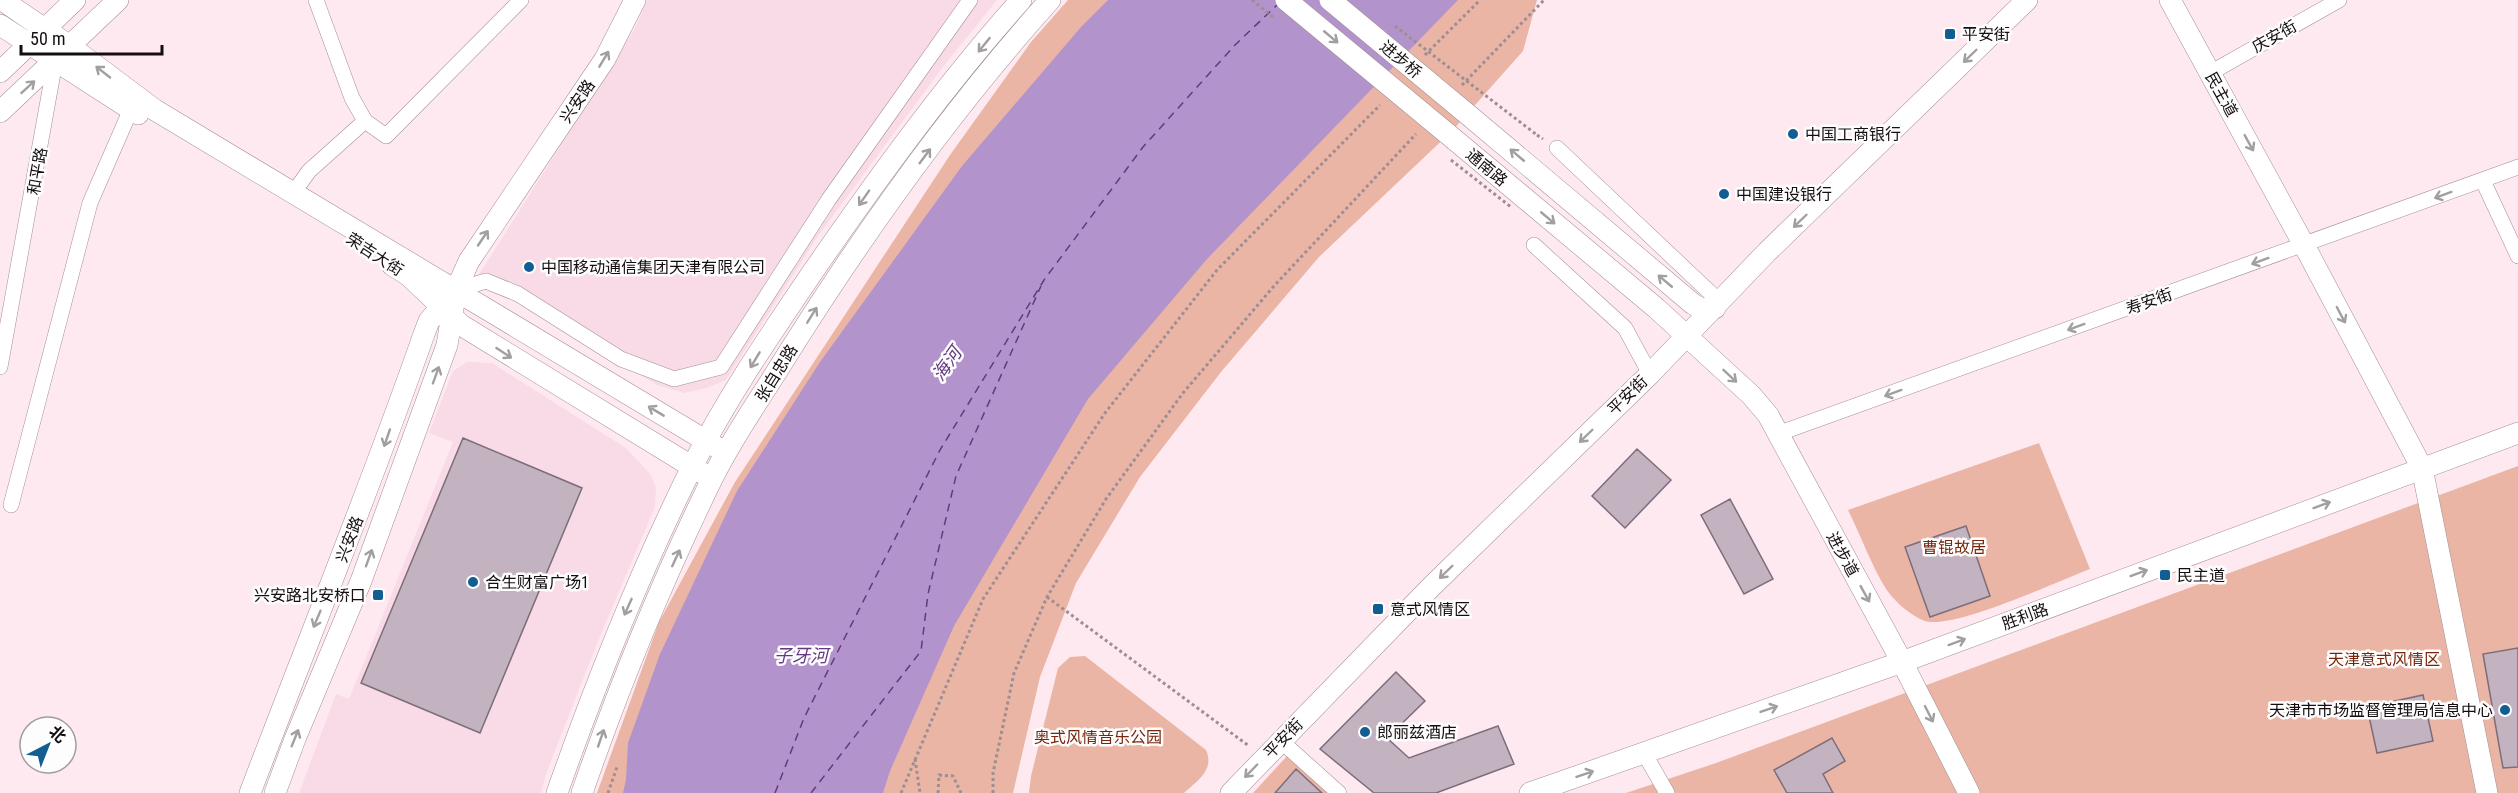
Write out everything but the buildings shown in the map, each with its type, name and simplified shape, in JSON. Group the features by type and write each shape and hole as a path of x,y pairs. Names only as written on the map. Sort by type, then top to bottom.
{"street":[{"name":"荣吉大街","path":"2,0 71,47 155,110 726,453"},
{"path":"0,72 75,0"},
{"path":"0,112 118,0"},
{"path":"316,0 352,98 365,121 386,135 521,0"},
{"name":"兴安路","path":"275,793 365,569 447,345 446,311 479,244 605,58 634,0"},
{"path":"456,290 486,281 519,294 621,359 674,379 721,367 829,199 970,0"},
{"name":"张自忠路","path":"557,793 591,696 626,611 706,441 771,334 867,193 947,89 1021,0"},
{"name":"张自忠路","path":"582,793 615,697 660,590 726,453 820,303 886,207 1003,54 1050,0"},
{"name":"通南路","path":"1286,0 1688,336"},
{"name":"进步桥","path":"1330,0 1472,118"},
{"name":"平安街","path":"1231,793 1432,585 1650,374 1767,252 2027,0"},
{"name":"民主道","path":"2170,0 2304,245 2422,468 2487,793"},
{"name":"庆安街","path":"2210,73 2339,0"},
{"name":"荣吉大街","path":"0,25 130,110 375,253 408,275 461,325 524,366 712,478"},
{"name":"和平路","path":"0,367 55,62"},
{"path":"11,505 90,203 130,110"},
{"name":"通南路","path":"1472,118 1687,300 1702,309 1717,305"},
{"path":"294,192 309,171 365,121"},
{"path":"1557,148 1717,305"},
{"name":"寿安街","path":"1780,433 2518,167"},
{"path":"2482,181 2518,256"},
{"path":"1534,245 1625,328 1650,374"},
{"name":"兴安路","path":"250,793 304,649 379,461 423,334 429,321 446,311"},
{"name":"进步道","path":"1688,336 1751,395 1780,433 1969,793"},
{"name":"胜利路","path":"1530,793 1902,662 2518,433"},
{"path":"1281,741 1339,793"},
{"path":"1644,753 1667,793"}],"path":[{"path":"1420,60 1480,0"},
{"path":"1462,85 1544,0"},
{"path":"1393,24 1537,135"},
{"path":"901,793 983,599 1105,412 1217,270 1382,103"},
{"path":"993,793 993,773 1014,674 1047,597 1106,499 1183,393 1274,286 1421,129"},
{"path":"1047,597 1265,757"},
{"path":"915,757 920,793"},
{"path":"608,793 617,767"},
{"path":"938,793 939,775 953,776 962,793"}],"shaded area":[{"path":"647,0 997,0 943,67 818,236 726,380 707,388 684,393 657,385 478,276 635,28"},
{"path":"467,362 492,363 626,448 651,475 656,488 655,507 596,646 546,774 541,793 299,793 336,694 349,699 453,442 429,433 453,371"}],"green space":[{"name":"子牙河","path":"1068,0 1537,0 1523,51 1452,131 1319,257 1221,372 1140,477 1076,583 1040,677 1013,793 597,793 659,622 735,482 950,155 1031,42"},
{"name":"曹锟故居","path":"2039,443 2090,569 1982,612 1959,618 1939,622 1925,621 1903,608 1889,594 1881,580 1848,510"},
{"name":"天津意式风情区","path":"2518,466 2518,793 1626,793 1716,763"},
{"name":"奥式风情音乐公园","path":"1085,656 1206,750 1208,763 1206,769 1184,793 1029,793 1031,776 1058,668 1070,657"},
{"path":"1288,755 1330,793 1253,793"}],"water":[{"name":"子牙河","path":"1108,0 1458,0 1207,259 1088,399 954,626 890,771 883,793 623,793 628,743 660,654 737,491 820,362 962,166 1081,27"}],"ferry route":[{"path":"775,793 804,718 940,450 1044,280 1143,147 1235,45 1277,5"},
{"path":"811,793 921,651 928,594 956,476 1041,286"}],"place":[{"name":"平安街","path":"1950,34"},
{"name":"中国工商银行","path":"1793,134"},
{"name":"中国建设银行","path":"1724,194"},
{"name":"中国移动通信集团天津有限公司","path":"529,267"},
{"name":"民主道","path":"2165,575"},
{"name":"合生财富广场1","path":"473,582"},
{"name":"兴安路北安桥口","path":"378,595"},
{"name":"意式风情区","path":"1378,609"},
{"name":"天津市市场监督管理局信息中心","path":"2505,710"},
{"name":"郎丽兹酒店","path":"1365,732"}],"water label":[{"name":"海河","path":"947,364"}]}
